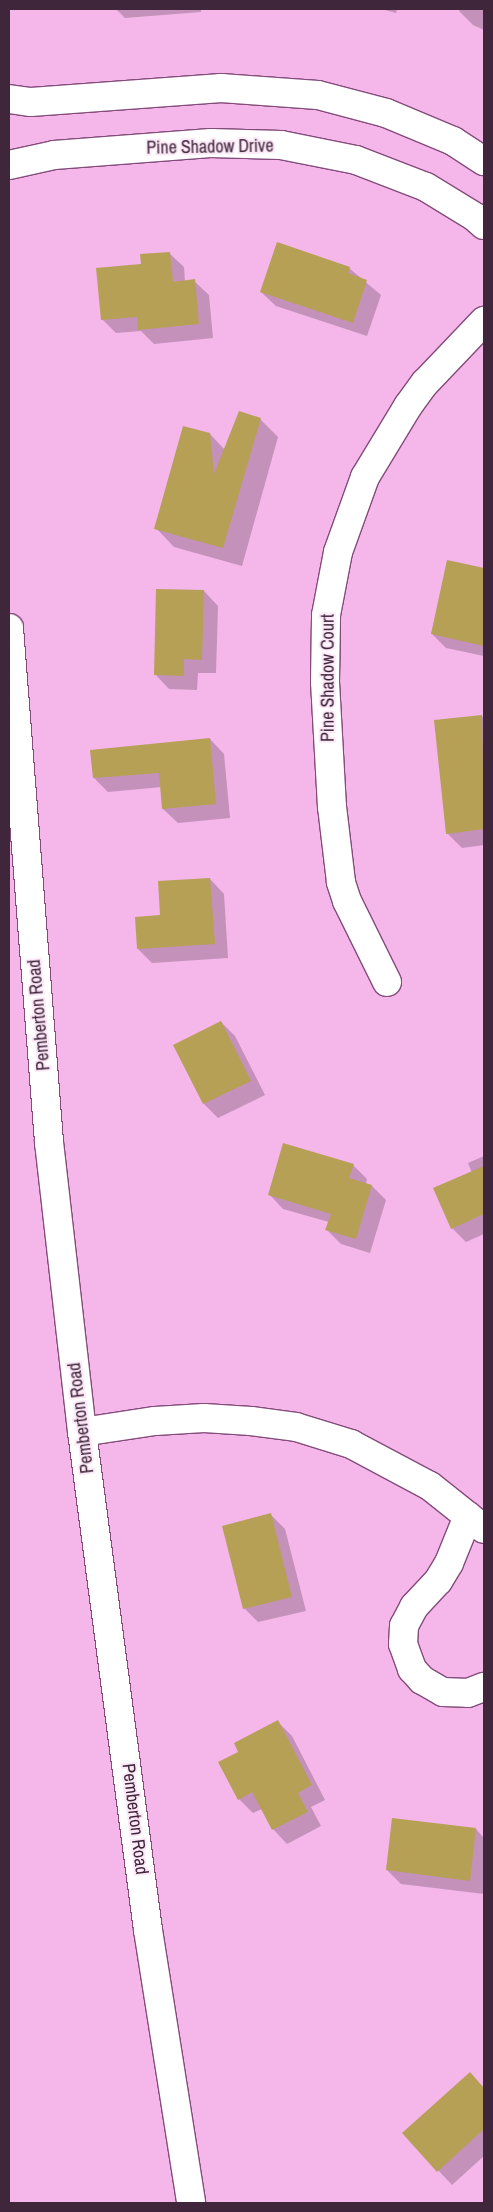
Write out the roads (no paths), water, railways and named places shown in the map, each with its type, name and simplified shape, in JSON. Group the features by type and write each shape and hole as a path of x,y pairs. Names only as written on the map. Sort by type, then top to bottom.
{"street":[{"path":"9,99 31,102 221,88 318,95 386,113 452,141 484,161"},
{"name":"Pine Shadow Drive","path":"9,165 54,154 211,143 281,145 356,160 426,187 475,217 484,225"},
{"name":"Pine Shadow Court","path":"387,982 347,901 341,882 332,807 325,692 326,615 338,552 365,478 408,406 425,383 484,321"},
{"name":"Pemberton Road","path":"9,628 13,737 50,1142 82,1432 148,1930 191,2203"},
{"path":"82,1432 155,1421 204,1418 251,1421 296,1427 351,1444 430,1486 476,1523 438,1581 414,1606 404,1626 403,1644 412,1669 422,1680 443,1692 468,1693 484,1686"}]}
